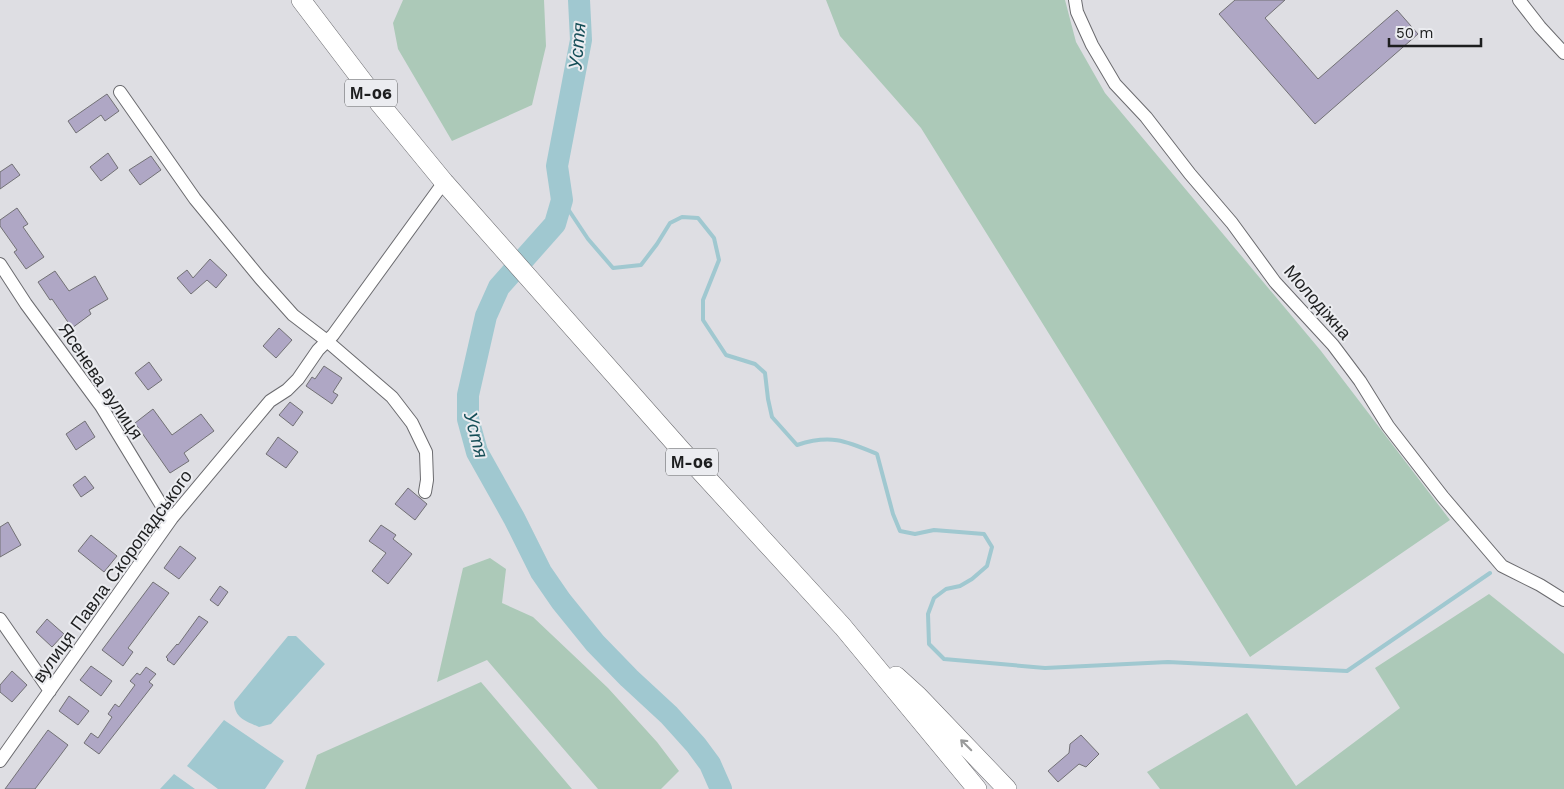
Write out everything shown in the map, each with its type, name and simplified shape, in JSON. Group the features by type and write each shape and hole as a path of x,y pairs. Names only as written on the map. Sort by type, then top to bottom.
{"highway":[{"name":"М-06","path":"302,0 380,104 444,182 682,451 843,628 975,789"},
{"name":"М-06","path":"843,628 918,696 1003,785"},
{"path":"975,789 1003,785"}],"street":[{"name":"Молодіжна","path":"1075,0 1077,12 1092,45 1115,84 1146,117 1190,174 1232,223 1275,282 1333,345 1360,381 1388,426 1443,497 1502,566 1540,585 1564,600"},
{"path":"1519,0 1564,53"},
{"path":"120,92 196,199 260,278 293,315 327,341 392,397 412,423 426,452 427,480 425,492"},
{"name":"вулиця Павла Скоропадського","path":"0,761 172,518 270,401 287,390 298,379 318,350 333,335 444,182"},
{"name":"Ясенева вулиця","path":"0,264 26,304 101,406 165,512 172,518"},
{"path":"0,619 50,691"}],"green space":[{"path":"403,0 544,0 546,46 532,105 452,141 398,49 393,23"},
{"path":"826,0 1065,0 1076,42 1105,93 1321,351 1450,520 1250,657 921,128 840,36"},
{"path":"490,558 506,569 502,603 533,617 608,688 657,742 679,771 661,789 598,789 487,660 437,682 463,568"},
{"path":"1489,594 1564,654 1564,789 1160,789 1147,772 1247,713 1296,786 1400,708 1375,668"},
{"path":"481,682 572,789 305,789 317,755"}],"water":[{"path":"288,636 296,636 325,664 271,724 259,727 239,716 234,702"},
{"path":"224,720 284,761 265,789 218,789 187,766"},
{"path":"174,774 195,789 160,789"}],"building":[{"path":"1235,0 1285,0 1265,18 1318,79 1397,10 1418,34 1315,124 1219,14"},
{"path":"107,94 119,111 105,121 101,115 76,133 68,121"},
{"path":"108,153 118,168 101,181 90,167"},
{"path":"151,156 161,170 140,185 129,170"},
{"path":"12,164 20,175 0,189 0,172"},
{"path":"17,208 28,224 23,227 44,257 26,269 14,252 17,250 0,226 0,220"},
{"path":"210,259 227,275 216,288 207,280 191,294 177,278 187,270 193,278"},
{"path":"55,271 69,291 95,276 108,299 89,310 91,314 72,328 38,282"},
{"path":"279,328 292,340 276,358 263,346"},
{"path":"149,362 162,380 148,390 135,373"},
{"path":"324,366 342,378 333,392 338,395 332,404 306,386 312,377 315,379"},
{"path":"290,402 303,412 293,426 279,415"},
{"path":"153,409 172,435 201,414 214,431 184,453 189,461 170,473 135,423"},
{"path":"85,421 95,437 76,450 66,434"},
{"path":"278,437 298,452 286,468 266,454"},
{"path":"85,476 94,488 81,497 73,485"},
{"path":"408,488 427,504 415,520 395,504"},
{"path":"8,522 21,545 0,557 0,527"},
{"path":"381,525 396,535 393,539 412,554 388,584 372,571 386,553 369,541"},
{"path":"91,535 117,556 104,572 78,551"},
{"path":"180,546 196,558 179,579 164,568"},
{"path":"153,582 169,593 128,648 133,652 123,666 102,650"},
{"path":"220,586 228,592 218,606 210,600"},
{"path":"199,616 208,622 174,665 166,657 178,645"},
{"path":"47,619 64,634 52,647 36,632"},
{"path":"91,666 112,681 101,696 80,680"},
{"path":"146,667 156,674 149,682 153,685 99,754 84,743 91,733 98,738 112,717 108,714 115,704 119,707 135,685 130,681 137,673 140,675"},
{"path":"12,671 27,685 12,702 0,692 0,685"},
{"path":"69,696 89,711 78,725 59,711"},
{"path":"48,730 68,745 35,789 5,789"},
{"path":"1081,735 1099,754 1086,767 1079,764 1058,782 1048,771 1069,753 1070,744"}],"waterway":[{"name":"Устя","path":"579,0 581,40 557,166 562,200 555,224 499,287 486,316 468,395 468,419 477,452 514,518 541,572 561,601 595,643 669,715 696,745 710,764 721,789"},
{"path":"562,200 588,239 613,268 641,265 670,223 682,217 698,218 714,238 719,260 703,300 703,320 726,355 755,364 765,373 772,417 797,445 819,440 838,440 877,454 893,514 900,531 915,534 934,530 984,534 992,547 987,566 972,579 960,586 946,589 934,598 928,614 929,644 944,659 1045,668 1168,662 1347,671 1490,573"}]}
